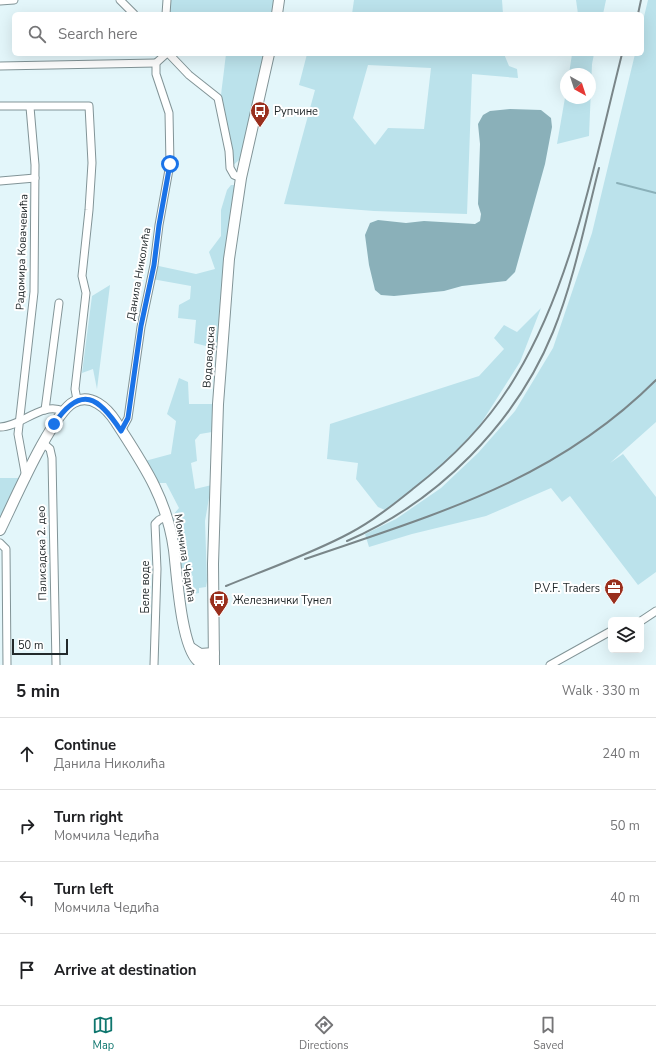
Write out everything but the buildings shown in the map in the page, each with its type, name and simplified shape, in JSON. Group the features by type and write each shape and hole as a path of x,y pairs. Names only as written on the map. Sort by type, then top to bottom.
{"main road":[{"path":"277,12 279,0"},
{"name":"Водоводска","path":"214,660 213,564 218,404 229,259 241,178 269,56"},
{"name":"Момчила Чедића","path":"77,400 88,399 102,405 121,431 158,490 167,516 182,613 189,646 191,652 198,661 214,660"},
{"path":"0,530 43,443 63,411 77,400"}],"street":[{"path":"0,1 14,0"},
{"path":"120,0 132,12"},
{"path":"166,12 167,0"},
{"path":"0,66 156,64 165,56"},
{"path":"169,56 188,74 218,98 228,146 230,168 234,175 241,178"},
{"name":"Данила Николића","path":"121,431 128,418 141,326 154,265 159,225 170,164 169,113 156,74 156,64"},
{"path":"0,106 89,106 92,163 83,282 86,293 76,389 77,400"},
{"name":"Радомира Ковачевића","path":"26,478 19,442 34,292 35,178 34,144 30,107"},
{"path":"0,181 35,178"},
{"path":"45,410 59,303"},
{"path":"0,427 11,426 45,410 54,408 63,411"},
{"name":"Палисадска 2. део","path":"43,443 50,449 52,458 56,665"},
{"name":"Беле воде","path":"154,665 157,569 155,524 167,516"},
{"path":"0,543 6,548 7,665"},
{"path":"644,619 656,611"},
{"path":"550,665 608,633"}],"shaded area":[{"path":"167,0 279,0 277,12 166,12"},
{"path":"354,0 502,0 503,12 352,12"},
{"path":"576,0 606,0 603,12 578,12"},
{"path":"648,0 656,0 656,422 610,463 623,454 656,497 656,572 638,585 570,496 562,502 551,488 486,516 412,534 369,547 365,534 396,519 441,488 478,453 515,411 553,348 592,233 635,56 644,56 644,17"},
{"path":"226,56 269,56 247,153 230,168 220,103"},
{"path":"306,56 505,56 509,66 517,69 518,78 472,74 467,214 374,211 284,204 315,90 299,85","holes":["368,65 431,68 424,129 388,128 375,145 353,118"]},
{"path":"572,56 594,56 592,68 570,68"},
{"path":"564,104 590,104 589,136 557,144"},
{"path":"510,109 541,110 551,118 552,127 545,164 515,272 506,281 462,286 444,291 394,296 381,295 375,290 369,265 365,235 370,223 378,220 406,223 424,221 475,224 480,221 481,214 478,204 480,144 478,124 483,115 490,111"},
{"path":"231,185 240,185 222,350 194,343 196,320 178,318 179,305 190,299 191,286 152,279 154,265 196,274 215,269 209,252 221,236 221,210 227,190"},
{"path":"110,285 97,389 93,369 82,373 92,296"},
{"path":"541,308 520,362 480,425 460,448 436,471 385,510 378,507 356,479 358,463 327,459 330,424 479,376 504,349 494,338 504,325 517,332"},
{"path":"179,378 188,382 189,404 218,404 218,431 200,434 195,440 197,461 191,463 195,489 216,484 216,497 209,498 205,521 206,587 199,588 199,593 184,596 183,589 192,587 193,576 181,570 173,515 179,508 166,483 159,483 145,461 171,454 176,421 167,414"},
{"path":"0,478 26,478 0,530"}],"waterway":[{"path":"617,183 656,193"}],"railway":[{"path":"638,12 641,0"},
{"path":"226,586 320,548 367,523 399,500 443,464 457,451 495,408 516,376 536,340 553,301 567,261 592,178 622,56"},
{"path":"347,541 380,525 412,505 442,482 470,456 496,428 518,398 537,366 553,332 579,251 599,168"},
{"path":"305,559 447,509 492,490 535,469 577,444 617,415 656,380"}],"place":[{"name":"Рупчине","path":"260,128"},
{"name":"P.V.F. Traders","path":"614,605"},
{"name":"Железнички Тунел","path":"219,617"}],"route":[{"path":"54,424 66,407 77,400 85,399 102,405 111,415 121,431 128,418 141,326 152,279 156,243 170,164"}]}
